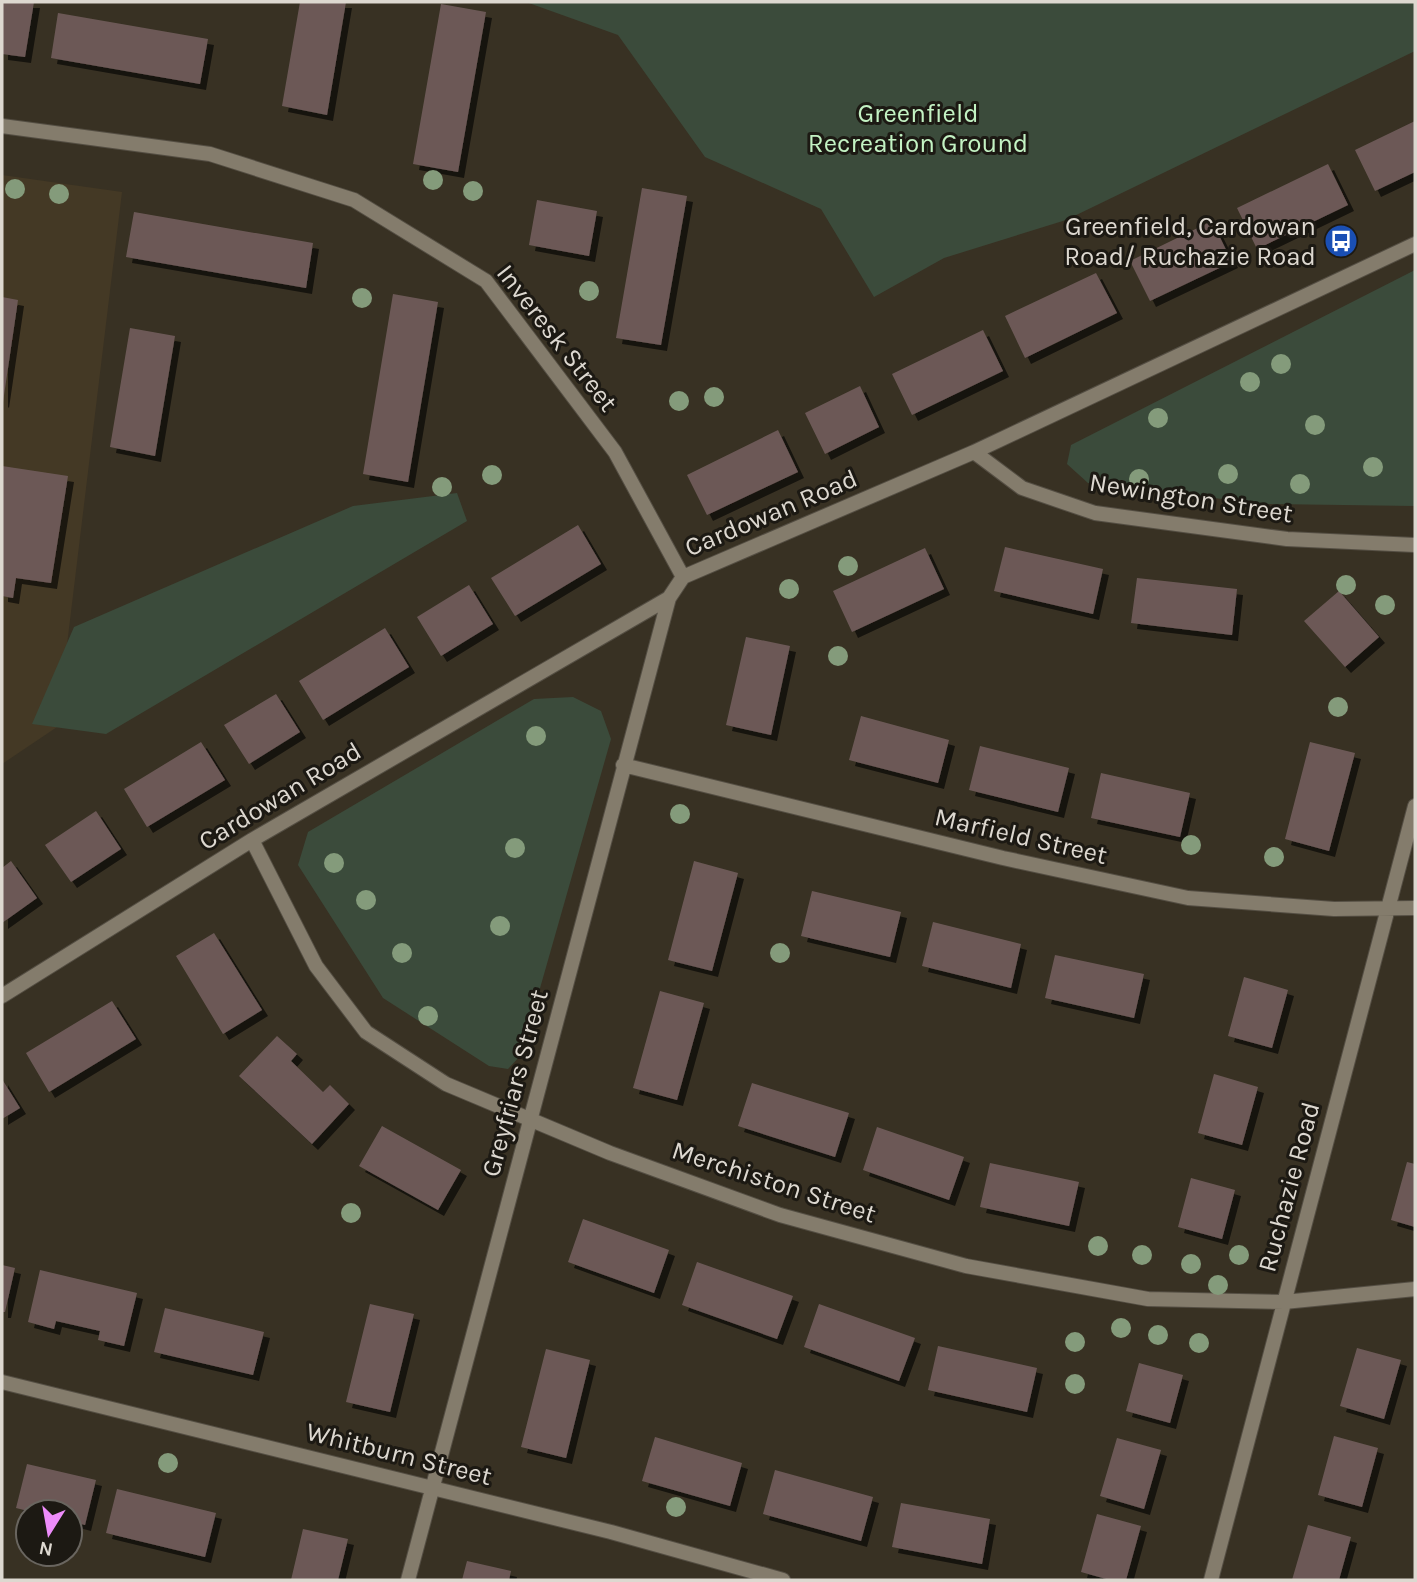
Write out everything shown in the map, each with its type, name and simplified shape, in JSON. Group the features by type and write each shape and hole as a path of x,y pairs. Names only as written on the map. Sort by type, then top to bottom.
{"street":[{"name":"Inveresk Street","path":"2,127 210,154 341,195 354,200 486,281 615,452 683,577"},
{"name":"Cardowan Road","path":"2,996 253,840 669,598 683,577 974,452 1415,244"},
{"name":"Newington Street","path":"974,452 1022,488 1095,513 1287,539 1415,545"},
{"name":"Greyfriars Street","path":"408,1580 669,598"},
{"name":"Marfield Street","path":"623,765 1003,859 1188,898 1334,909 1415,908"},
{"name":"Ruchazie Road","path":"1210,1580 1415,806"},
{"name":"Merchiston Street","path":"253,840 316,966 366,1032 446,1084 530,1121 780,1215 966,1266 1148,1300 1284,1302 1415,1289"},
{"name":"Whitburn Street","path":"2,1382 611,1532 783,1580"}],"shaded area":[{"path":"2,175 122,192 57,727 2,764"}],"green space":[{"name":"Greenfield Recreation Ground","path":"526,2 1415,2 1415,51 1066,220 944,258 874,297 821,209 705,157 618,35"},
{"path":"1415,270 1415,506 1264,504 1088,483 1067,464 1071,445"},
{"path":"457,493 467,521 106,734 32,724 74,627 353,506"},
{"path":"573,697 601,711 611,739 521,1055 508,1069 489,1066 383,998 298,865 308,832 534,699"}],"building":[{"path":"2,2 34,2 25,57 2,54"},
{"path":"300,2 346,2 327,115 282,106"},
{"path":"441,4 486,12 458,172 413,164"},
{"path":"58,13 208,39 200,84 51,58"},
{"path":"1415,121 1415,172 1375,191 1355,150"},
{"path":"1328,164 1348,205 1257,249 1237,208"},
{"path":"642,188 687,196 661,345 616,338"},
{"path":"537,200 597,211 589,256 529,245"},
{"path":"134,212 313,243 306,288 126,257"},
{"path":"1212,221 1232,262 1150,301 1130,261"},
{"path":"1096,273 1117,313 1025,358 1005,316"},
{"path":"393,294 438,302 408,482 363,474"},
{"path":"2,297 18,300 3,402 2,401"},
{"path":"130,328 175,336 155,456 110,447"},
{"path":"983,330 1003,371 912,415 892,374"},
{"path":"860,386 879,427 825,454 805,413"},
{"path":"778,430 798,472 707,515 687,475"},
{"path":"2,466 68,476 51,583 16,578 13,598 2,596"},
{"path":"578,525 601,564 515,616 491,578"},
{"path":"1005,547 1103,569 1093,614 994,591"},
{"path":"925,548 944,589 852,632 833,591"},
{"path":"1137,578 1237,589 1232,635 1131,623"},
{"path":"469,585 493,624 441,656 417,617"},
{"path":"1339,591 1379,637 1345,667 1304,621"},
{"path":"385,628 409,667 323,720 299,681"},
{"path":"746,637 790,646 771,735 726,725"},
{"path":"276,694 300,732 249,764 224,725"},
{"path":"861,716 949,740 938,783 849,760"},
{"path":"201,742 225,780 147,827 124,789"},
{"path":"1310,742 1355,753 1329,851 1285,839"},
{"path":"980,746 1069,768 1058,812 969,790"},
{"path":"1101,773 1190,793 1180,837 1091,818"},
{"path":"96,811 121,849 71,882 45,845"},
{"path":"11,861 37,898 2,923 2,868"},
{"path":"694,861 738,873 712,971 668,960"},
{"path":"812,891 901,912 890,957 801,936"},
{"path":"933,922 1021,944 1011,988 922,966"},
{"path":"214,933 262,1010 223,1034 176,956"},
{"path":"1055,955 1144,974 1134,1018 1045,998"},
{"path":"1244,977 1288,990 1272,1048 1228,1036"},
{"path":"660,991 704,1003 677,1100 633,1088"},
{"path":"112,1001 136,1039 49,1092 26,1053"},
{"path":"277,1036 297,1054 291,1061 323,1092 330,1085 349,1104 312,1144 239,1076"},
{"path":"1214,1074 1258,1087 1242,1145 1198,1133"},
{"path":"2,1079 20,1108 2,1119"},
{"path":"752,1083 849,1113 835,1157 738,1126"},
{"path":"382,1126 461,1170 438,1210 359,1166"},
{"path":"877,1127 964,1157 949,1200 863,1170"},
{"path":"1407,1162 1415,1164 1415,1227 1391,1220"},
{"path":"990,1163 1079,1182 1069,1226 980,1207"},
{"path":"1191,1178 1235,1190 1222,1239 1178,1227"},
{"path":"583,1219 669,1250 654,1293 568,1262"},
{"path":"697,1262 793,1296 777,1339 682,1305"},
{"path":"2,1265 15,1268 5,1312 2,1312"},
{"path":"40,1270 137,1293 124,1346 98,1340 100,1331 56,1321 54,1329 28,1322"},
{"path":"370,1304 414,1314 390,1412 346,1402"},
{"path":"819,1304 915,1338 899,1381 804,1347"},
{"path":"165,1308 264,1332 253,1375 154,1352"},
{"path":"938,1346 1037,1368 1027,1412 928,1390"},
{"path":"1357,1348 1401,1360 1384,1419 1340,1406"},
{"path":"546,1349 590,1360 566,1458 521,1447"},
{"path":"1139,1363 1183,1375 1170,1423 1126,1411"},
{"path":"1334,1436 1378,1448 1362,1507 1318,1495"},
{"path":"655,1437 742,1463 730,1506 642,1481"},
{"path":"1117,1438 1161,1450 1144,1509 1100,1496"},
{"path":"27,1464 96,1480 85,1525 84,1498 18,1498"},
{"path":"775,1470 873,1497 861,1541 763,1514"},
{"path":"117,1489 216,1513 205,1557 106,1533"},
{"path":"901,1503 990,1519 982,1564 892,1547"},
{"path":"1097,1514 1141,1526 1126,1580 1110,1580 1081,1572"},
{"path":"1308,1525 1351,1537 1339,1580 1292,1580"},
{"path":"303,1529 348,1539 338,1580 291,1580"},
{"path":"467,1561 511,1571 509,1580 462,1580"}],"place":[{"name":"Greenfield, Cardowan Road/ Ruchazie Road","path":"1341,241"}]}
